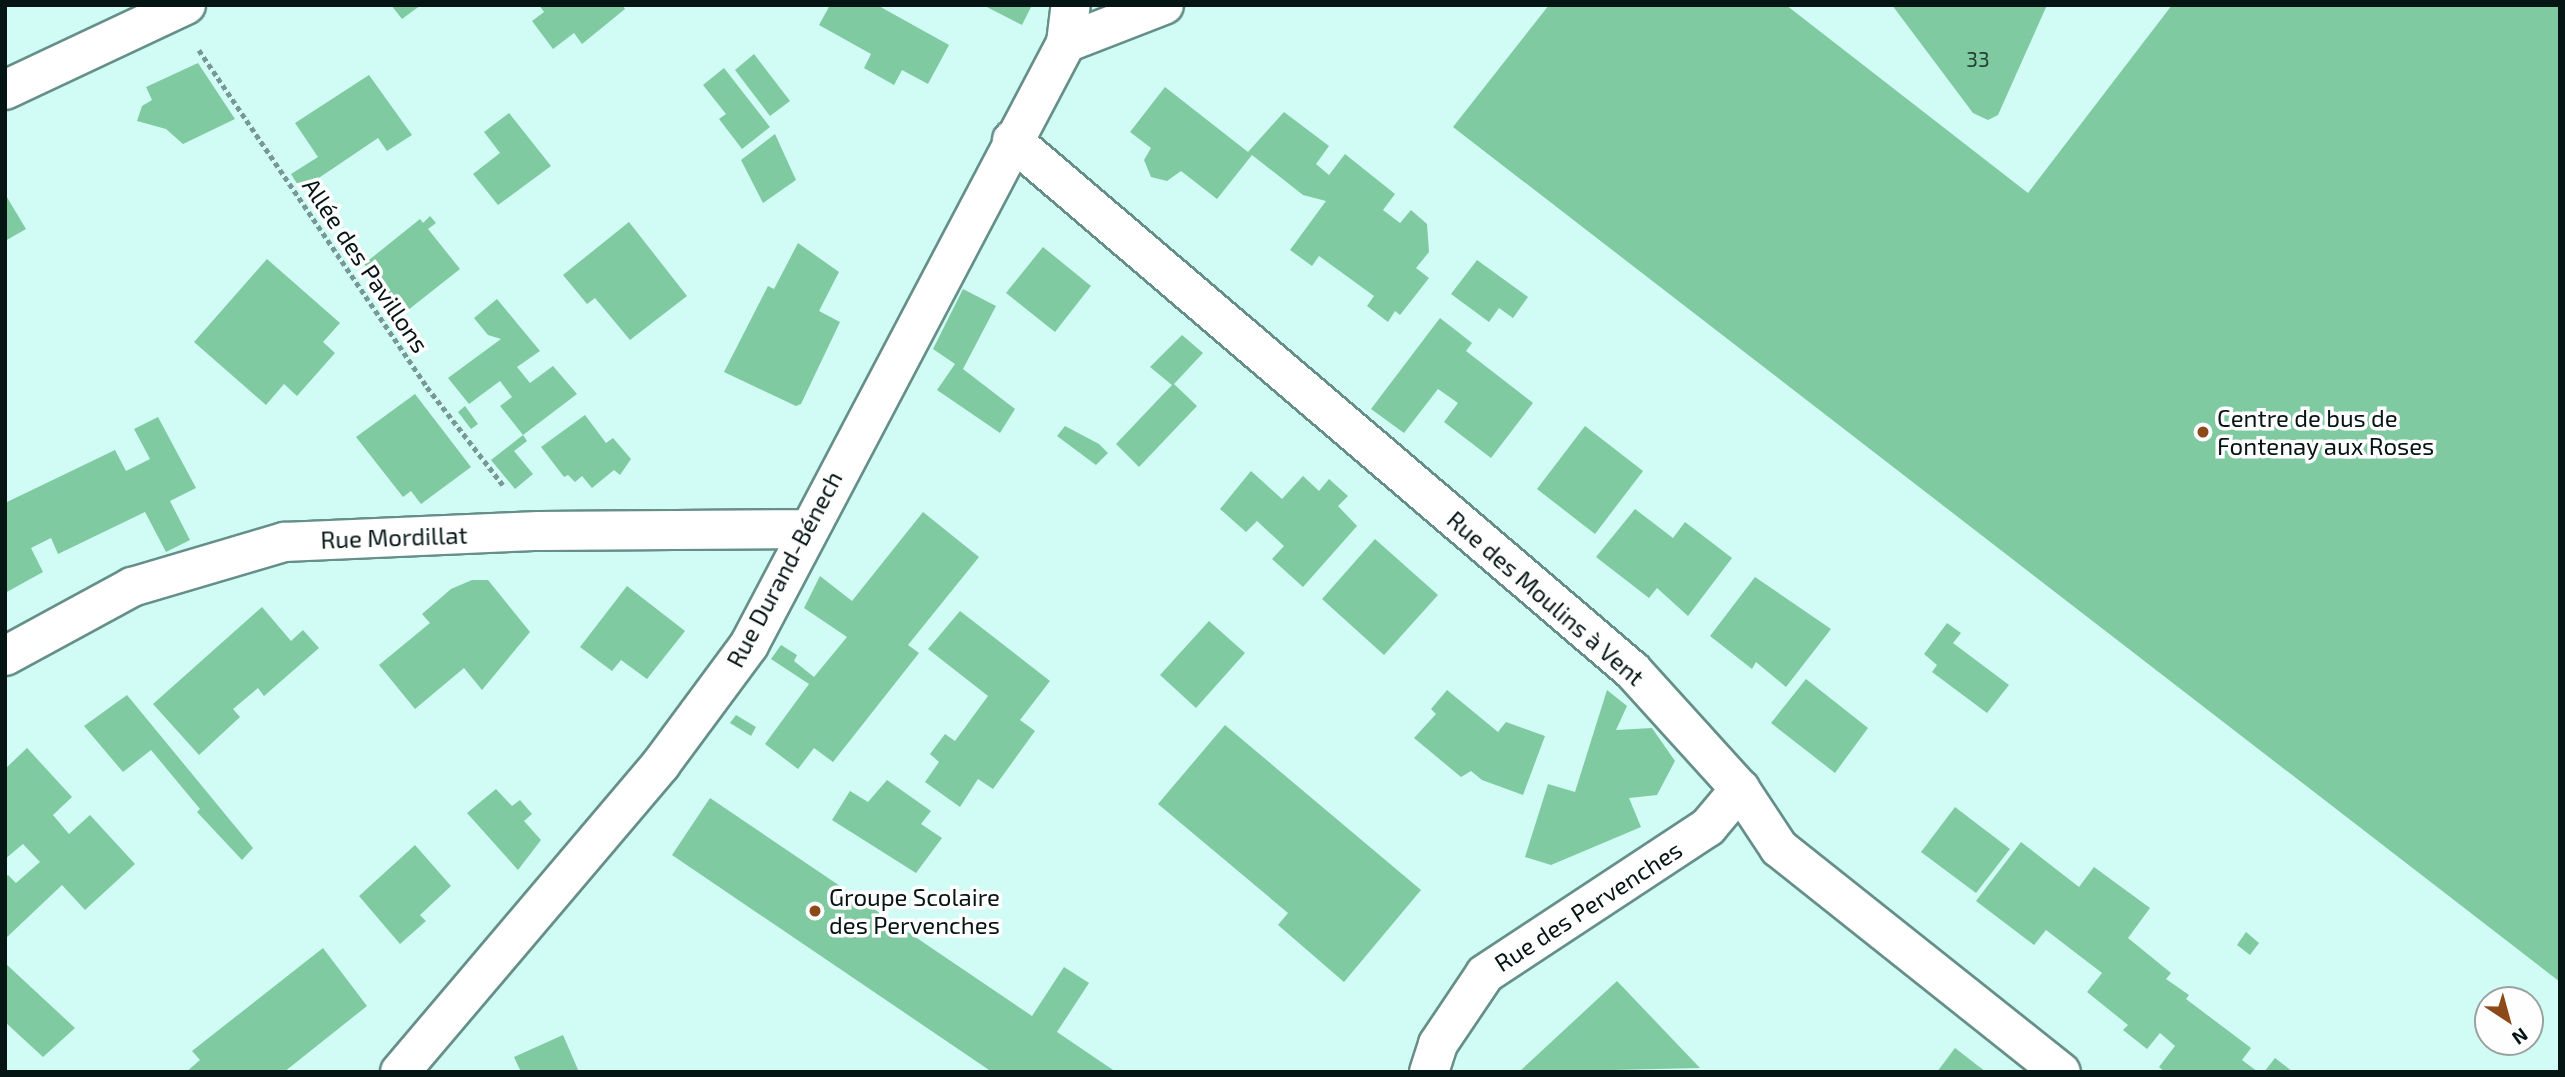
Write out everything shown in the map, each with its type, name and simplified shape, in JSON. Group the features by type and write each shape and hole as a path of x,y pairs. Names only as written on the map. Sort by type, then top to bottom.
{"street":[{"name":"Rue Durand-Bénech","path":"400,1072 661,764 748,645 806,529 1066,43 1070,5"},
{"path":"1066,43 1164,5"},
{"path":"5,90 180,9"},
{"name":"Rue des Moulins à Vent","path":"1012,140 1632,670 1740,789 1779,848 2061,1072"},
{"name":"Rue Mordillat","path":"5,656 132,587 284,542 539,531 806,529"},
{"name":"Rue des Pervenches","path":"1429,1072 1438,1044 1485,974 1708,827 1740,789"}],"path":[{"name":"Allée des Pavillons","path":"180,9 427,387 539,531"}],"building":[{"path":"391,5 421,5 402,19"},
{"path":"539,5 622,5 625,9 582,44 574,33 553,49 532,21 544,12"},
{"path":"830,5 877,5 949,45 928,84 902,70 894,85 864,68 871,54 819,25"},
{"path":"983,5 1032,5 1022,25"},
{"name":"Centre de bus de Fontenay aux Roses","path":"1549,5 1786,5 2028,193 2172,5 2560,5 2560,982 1453,127"},
{"path":"1892,5 2047,5 1998,115 1988,120 1973,113"},
{"path":"754,54 790,101 770,116 735,70"},
{"path":"198,63 235,119 183,144 166,129 137,121 142,106 152,100 146,87"},
{"path":"724,68 770,127 742,149 719,119 726,114 703,85"},
{"path":"369,75 412,135 387,151 378,138 301,190 291,174 318,157 295,123"},
{"path":"1165,87 1248,152 1284,112 1329,146 1316,164 1329,175 1345,154 1395,194 1383,210 1400,223 1411,210 1427,224 1429,252 1416,268 1429,278 1400,315 1395,311 1388,322 1367,306 1374,296 1319,256 1312,266 1290,250 1326,201 1303,195 1252,155 1217,199 1181,171 1167,181 1151,177 1144,160 1151,148 1130,132"},
{"path":"509,113 551,166 498,205 473,174 500,153 484,132"},
{"path":"775,134 796,180 763,203 741,160"},
{"path":"5,194 26,229 5,241"},
{"path":"430,216 436,223 428,229 460,269 403,314 364,264 420,219 423,223"},
{"path":"629,222 687,296 630,340 595,298 587,304 563,275"},
{"path":"798,243 839,272 819,311 840,322 801,404 796,406 724,372 768,286 774,289"},
{"path":"1043,247 1091,286 1055,332 1006,293"},
{"path":"267,259 340,323 323,342 335,353 297,396 284,384 266,405 194,342"},
{"path":"1477,260 1528,297 1513,318 1499,308 1489,322 1451,294"},
{"path":"963,289 996,306 963,369 1015,409 1000,433 937,390 955,364 933,349"},
{"path":"497,299 540,351 517,367 530,383 553,366 577,394 523,435 500,406 512,397 500,381 469,404 448,378 501,339 488,335 474,318"},
{"path":"1440,318 1472,343 1466,351 1533,403 1491,458 1444,422 1458,403 1438,389 1404,433 1371,409"},
{"path":"1182,335 1203,353 1174,384 1197,406 1139,467 1116,444 1172,385 1150,367"},
{"path":"415,394 471,467 421,504 411,491 403,497 356,437"},
{"path":"465,406 478,424 471,429 458,412"},
{"path":"585,415 606,443 613,438 631,459 620,475 614,470 592,488 582,476 575,482 568,475 564,477 541,447"},
{"path":"158,417 196,488 170,501 190,540 166,552 145,512 58,554 51,538 31,548 43,572 5,593 7,502 115,450 126,471 150,459 134,429"},
{"path":"1065,426 1099,444 1108,453 1096,465 1057,436"},
{"path":"1585,426 1643,471 1595,534 1537,489"},
{"path":"523,435 527,441 514,451 533,474 515,489 491,460"},
{"path":"1251,471 1282,499 1303,476 1319,491 1329,479 1348,496 1338,506 1357,526 1303,587 1272,559 1284,546 1257,521 1246,532 1220,509"},
{"path":"1635,509 1673,538 1685,522 1732,558 1688,616 1657,588 1649,598 1596,557"},
{"path":"923,512 979,557 908,645 919,653 833,762 814,748 798,769 765,744 809,684 771,659 781,645 797,655 794,661 814,677 847,637 804,608 820,576 852,601"},
{"path":"1375,539 1438,595 1384,655 1322,599"},
{"path":"1755,577 1831,629 1786,687 1756,662 1752,669 1710,636"},
{"path":"472,580 488,580 530,632 482,690 464,668 415,709 379,665 430,623 422,614 451,589"},
{"path":"627,586 685,631 647,679 621,660 612,671 580,647"},
{"path":"262,607 291,641 303,630 319,648 264,696 258,688 233,709 240,717 199,755 153,704"},
{"path":"960,611 1050,681 1020,720 1035,731 993,789 978,779 960,807 925,782 939,762 930,754 945,734 955,741 988,696 928,649"},
{"path":"1209,621 1245,653 1196,708 1160,675"},
{"path":"1947,623 1961,633 1953,643 2009,685 1987,713 1932,672 1937,665 1924,654"},
{"path":"1806,679 1868,728 1835,773 1771,723"},
{"path":"1447,690 1498,732 1506,722 1545,736 1523,795 1482,780 1471,771 1461,777 1414,738 1436,714 1431,709"},
{"path":"1607,690 1627,706 1616,730 1652,728 1675,761 1657,795 1629,798 1641,827 1551,865 1525,857 1548,784 1575,792"},
{"path":"127,695 253,848 242,860 197,812 200,809 151,750 123,772 84,726"},
{"path":"736,715 756,727 751,736 730,723"},
{"path":"1225,725 1421,890 1344,982 1278,925 1288,913 1158,804"},
{"path":"27,748 72,797 53,815 69,834 90,815 135,864 85,910 62,885 5,939 5,878 8,875 16,883 40,862 23,844 5,859 5,769"},
{"path":"887,780 931,811 921,824 942,838 916,873 832,820 850,791 868,802"},
{"path":"496,789 512,806 520,800 532,814 524,821 541,840 518,870 467,813"},
{"name":"Groupe Scolaire des Pervenches","path":"710,798 1032,1016 1064,967 1089,983 1057,1032 1116,1072 992,1072 672,855"},
{"path":"1955,807 2010,849 1976,893 1921,852"},
{"path":"2021,842 2079,887 2094,867 2150,908 2128,938 2171,973 2166,979 2189,995 2186,999 2251,1048 2242,1060 2258,1072 2165,1072 2159,1067 2175,1046 2160,1033 2147,1049 2123,1030 2128,1025 2087,992 2102,973 2046,930 2034,945 1976,901"},
{"path":"415,845 451,886 420,915 426,921 400,944 359,896"},
{"path":"2246,932 2259,943 2250,955 2237,945"},
{"path":"323,948 367,1006 284,1072 186,1072 200,1060 192,1051"},
{"path":"5,963 75,1028 43,1057 5,1022"},
{"path":"1617,981 1700,1068 1519,1072"},
{"path":"563,1035 579,1072 521,1072 514,1057"},
{"path":"1955,1048 1986,1072 1937,1072"},
{"path":"2275,1058 2293,1072 2264,1072"}],"place":[{"name":"Centre de bus de Fontenay aux Roses","path":"2203,432"},
{"name":"Groupe Scolaire des Pervenches","path":"815,911"}]}
